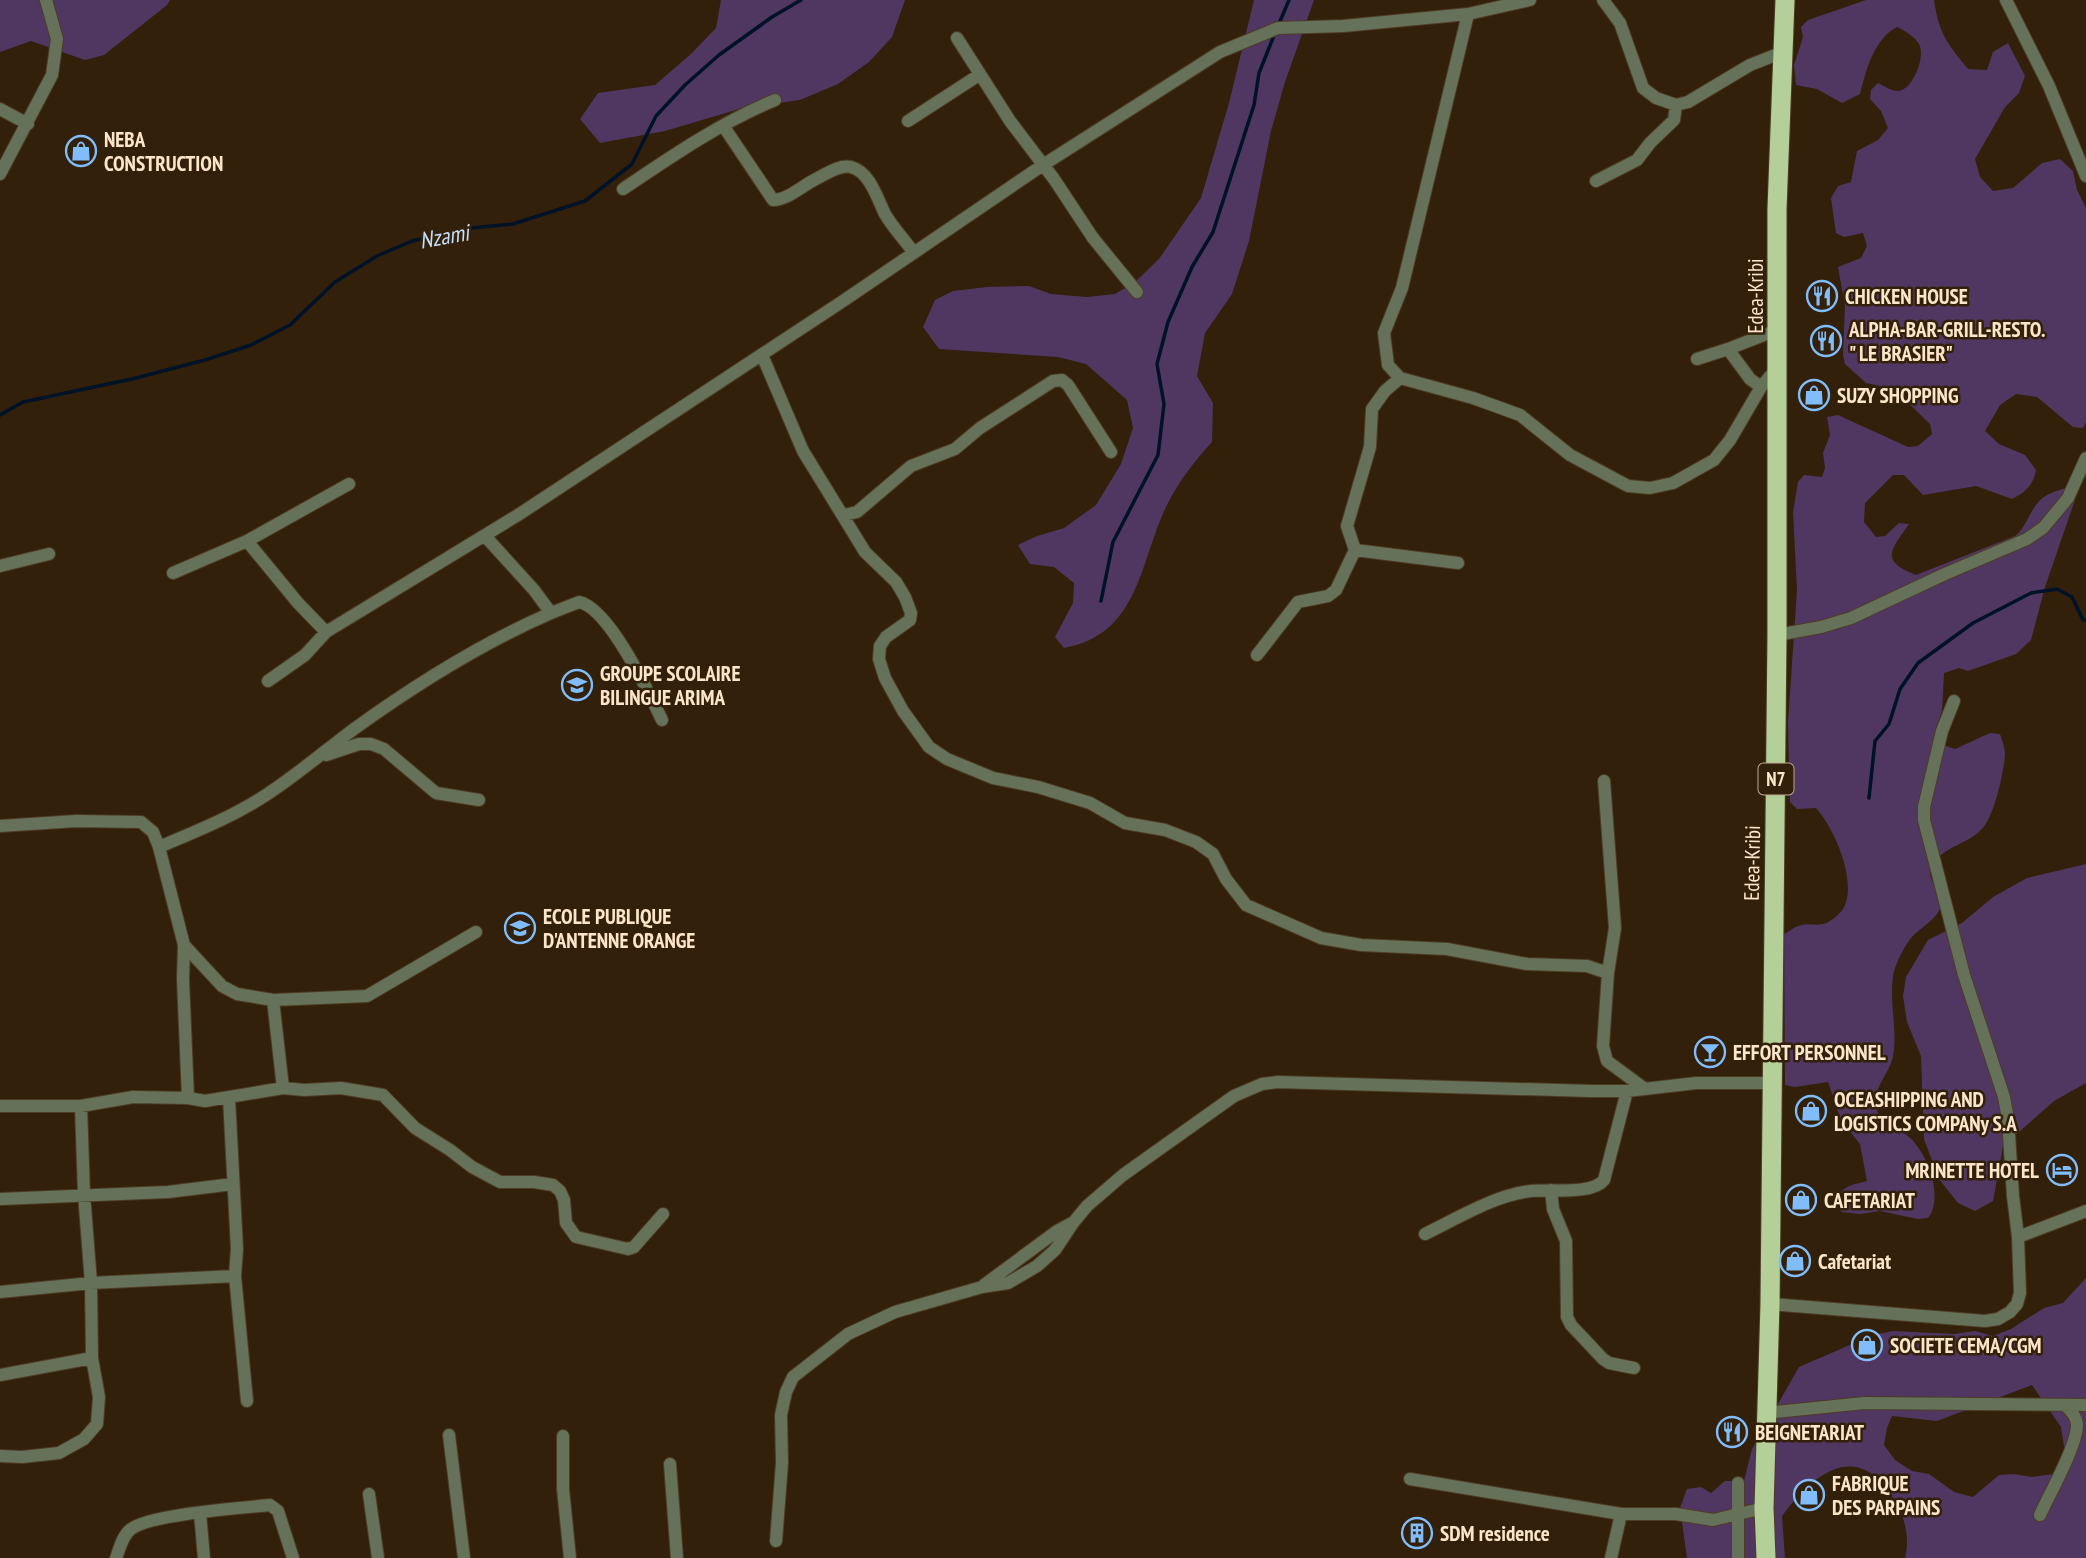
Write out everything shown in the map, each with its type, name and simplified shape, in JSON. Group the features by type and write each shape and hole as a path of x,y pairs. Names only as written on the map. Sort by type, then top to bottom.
{"highway":[{"name":"Edea-Kribi","path":"1766,1558 1764,1508 1770,1304 1777,635 1777,209 1785,0"}],"street":[{"path":"0,174 52,75 57,39 46,0"},
{"path":"268,681 305,655 326,632 485,536 762,355 1043,165 1220,52 1278,28 1343,26 1468,14 1530,0"},
{"path":"1603,0 1619,23 1643,88 1656,98 1676,105 1688,102 1750,65 1783,52"},
{"path":"2006,0 2049,86 2086,176"},
{"path":"1385,391 1388,365 1384,333 1402,288 1468,14"},
{"path":"957,38 979,75 1093,239 1137,292"},
{"path":"908,121 979,75"},
{"path":"622,189 694,141 724,127 736,116 775,100"},
{"path":"1596,181 1637,160 1674,120 1676,105"},
{"path":"0,108 28,124"},
{"path":"724,127 773,201 838,168 849,166 859,171 914,253"},
{"path":"1697,359 1777,330"},
{"path":"1728,349 1750,379 1761,387"},
{"path":"762,355 803,451 865,552 896,582 911,613 910,620 886,638 880,646 879,659 903,711 929,747 947,759 993,778 1038,787 1090,803 1125,823 1165,830 1196,842 1213,854 1226,879 1246,905 1321,938 1361,946 1447,949 1527,964 1587,966 1608,974"},
{"path":"1388,365 1400,378 1473,398 1520,415 1570,455 1628,486 1650,488 1673,483 1714,460 1730,440 1761,387 1778,368"},
{"path":"1257,655 1298,602 1328,596 1336,590 1355,550 1348,526 1370,447 1372,409 1385,391 1400,378"},
{"path":"844,515 857,512 911,467 955,449 980,428 1053,381 1062,380 1068,385 1111,452"},
{"path":"1777,635 1851,618 2027,539 2043,528 2062,506 2086,458"},
{"path":"173,573 247,541 349,484"},
{"path":"485,536 551,613"},
{"path":"247,541 298,603 326,632"},
{"path":"1355,550 1458,563"},
{"path":"0,566 49,554"},
{"path":"159,847 227,818 270,793 419,685 510,631 579,602 594,608 639,669 662,720"},
{"path":"1770,1304 1985,1321 1998,1319 2017,1304 2020,1293 2018,1237 2004,1097 1964,975 1924,820 1924,807 1942,731 1954,701"},
{"path":"316,758 359,744 371,744 384,749 436,793 479,800"},
{"path":"1604,781 1615,928 1608,974 1603,1046 1607,1061 1644,1089"},
{"path":"0,826 76,821 141,822 153,832 184,945 188,1098"},
{"path":"184,945 222,986 237,994 273,1000 367,996 476,932"},
{"path":"273,1000 283,1088"},
{"path":"776,1541 782,1463 781,1415 786,1392 793,1377 848,1334 895,1312 982,1287 1007,1283 1037,1266 1055,1250 1087,1206 1123,1175 1234,1096 1262,1084 1278,1082 1505,1090 1627,1091 1696,1083 1772,1083"},
{"path":"0,1106 81,1106 133,1097 205,1101 283,1088 341,1088 383,1095 415,1128 472,1167 500,1182 553,1185 561,1191 566,1223 576,1237 628,1249 634,1247 663,1214"},
{"path":"1425,1234 1512,1194 1592,1189 1599,1186 1604,1180 1627,1091"},
{"path":"229,1098 237,1249 235,1276 247,1401"},
{"path":"0,1456 22,1457 59,1452 84,1439 97,1424 99,1397 92,1359 91,1283 81,1106"},
{"path":"0,1199 168,1192 233,1184"},
{"path":"1551,1190 1552,1204 1566,1241 1567,1317 1571,1325 1603,1359 1609,1363 1634,1368"},
{"path":"2018,1237 2086,1211"},
{"path":"0,1292 91,1283 235,1276"},
{"path":"0,1375 92,1359"},
{"path":"1766,1413 1864,1403 2086,1405"},
{"path":"2040,1515 2077,1428 2074,1415 2066,1405"},
{"path":"449,1435 464,1558"},
{"path":"563,1436 563,1489 570,1558"},
{"path":"670,1464 677,1558"},
{"path":"1410,1479 1621,1514 1676,1514 1713,1520 1764,1508"},
{"path":"1738,1483 1738,1558"},
{"path":"369,1494 378,1558"},
{"path":"116,1558 122,1541 130,1530 144,1522 270,1505 278,1511 293,1558"},
{"path":"200,1513 204,1558"},
{"path":"1611,1558 1621,1514"}],"shaded area":[{"path":"0,0 170,0 104,55 85,60 31,41 0,52"},
{"path":"721,0 905,0 892,37 869,62 838,84 800,100 739,109 665,131 600,143 580,119 598,93 655,85 716,28"},
{"path":"1254,0 1314,0 1271,131 1249,241 1232,294 1205,333 1197,376 1213,403 1212,442 1188,471 1168,503 1134,592 1123,611 1109,627 1089,640 1064,648 1055,637 1073,603 1074,583 1054,567 1030,564 1018,545 1064,528 1096,505 1121,464 1133,428 1127,400 1086,364 1058,357 939,349 923,327 935,300 953,291 1029,286 1051,294 1087,297 1115,294 1135,282 1159,259 1201,198 1229,103"},
{"path":"1866,0 1934,0 1945,38 1968,69 1987,70 1993,52 2008,43 2025,76 2019,93 2005,107 1975,159 1980,177 1993,191 2013,188 2042,163 2060,159 2073,171 2077,190 2086,208 2086,422 2083,428 2073,427 2037,397 2016,394 2000,405 1985,431 1999,444 2025,455 2036,470 2031,484 2021,494 2012,499 1976,486 1923,495 1904,475 1893,475 1865,503 1864,522 1876,537 1885,536 1899,523 1909,524 1892,554 1897,565 1916,575 2015,536 2037,503 2050,493 2072,487 2077,494 2045,587 2031,640 2016,654 1968,671 1959,668 1944,673 1942,711 1935,731 1946,746 1955,749 1990,733 2000,734 2005,754 2003,772 1986,824 1975,835 1938,857 1930,868 1931,878 1941,902 1938,913 1908,942 1894,973 1893,1056 1878,1089 1876,1103 1882,1119 1912,1140 1931,1173 1935,1198 1933,1209 1928,1218 1918,1219 1880,1211 1860,1214 1841,1212 1839,1198 1843,1189 1867,1181 1860,1144 1841,1120 1828,1082 1795,1087 1785,1085 1784,934 1798,926 1830,921 1843,909 1848,894 1845,868 1830,828 1816,808 1797,809 1790,802 1788,723 1797,590 1793,512 1798,482 1804,475 1822,477 1825,468 1823,453 1830,435 1827,417 1838,415 1908,447 1918,446 1932,434 1930,424 1902,397 1885,387 1866,383 1845,364 1845,306 1838,267 1861,258 1867,246 1863,233 1844,237 1836,233 1831,198 1838,186 1851,182 1857,151 1878,140 1888,128 1881,111 1870,99 1871,90 1878,83 1898,91 1909,85 1917,72 1921,49 1912,36 1897,27 1889,32 1872,56 1860,94 1842,103 1817,89 1796,85 1794,65 1803,37 1801,27 1808,20"},
{"path":"2086,864 2086,1083 2054,1101 2003,1146 1993,1201 1975,1211 1958,1203 1939,1179 1924,1139 1921,1056 1907,1022 1903,996 1906,977 1928,940 1962,923 1993,897 2027,878"},
{"path":"2086,1278 2086,1558 1905,1558 1906,1528 1895,1501 1881,1482 1867,1471 1852,1466 1837,1468 1822,1475 1808,1486 1782,1516 1785,1558 1687,1558 1680,1508 1687,1489 1701,1487 1711,1493 1725,1481 1739,1481 1743,1485 1752,1449 1799,1367 1873,1335 1893,1331 1954,1334 1975,1331 1993,1336 2011,1329 2044,1308 2063,1303","holes":["2032,1385 2061,1427 2068,1472 2032,1477 1999,1475 1973,1497 1954,1492 1929,1474 1912,1471 1895,1460 1884,1445 1892,1416 1937,1421"]}],"waterway":[{"name":"Nzami","path":"0,415 23,402 132,379 251,345 290,325 335,282 377,256 412,241 471,228 513,224 585,201 632,164 656,116 685,85 719,55 801,0"},
{"path":"1278,26 1289,0"},
{"path":"1101,601 1113,542 1158,455 1164,404 1157,364 1168,322 1192,267 1213,232 1254,105 1259,73 1275,33"},
{"path":"1869,798 1875,741 1889,724 1900,689 1918,663 1973,623 2031,593 2057,589 2072,597 2083,620 2086,620"}],"place":[{"name":"NEBA CONSTRUCTION","path":"81,151"},
{"name":"CHICKEN HOUSE","path":"1822,296"},
{"name":"ALPHA-BAR-GRILL-RESTO. \" LE BRASIER\"","path":"1826,341"},
{"name":"SUZY SHOPPING","path":"1814,395"},
{"name":"GROUPE SCOLAIRE BILINGUE ARIMA","path":"577,685"},
{"name":"ECOLE PUBLIQUE D'ANTENNE ORANGE","path":"520,928"},
{"name":"EFFORT PERSONNEL","path":"1710,1052"},
{"name":"OCEASHIPPING AND LOGISTICS COMPANy S.A","path":"1811,1111"},
{"name":"MRINETTE HOTEL","path":"2062,1170"},
{"name":"CAFETARIAT","path":"1801,1200"},
{"name":"Cafetariat","path":"1795,1261"},
{"name":"SOCIETE CEMA/CGM","path":"1867,1345"},
{"name":"BEIGNETARIAT","path":"1732,1432"},
{"name":"FABRIQUE DES PARPAINS","path":"1809,1495"},
{"name":"SDM residence","path":"1417,1533"}]}
